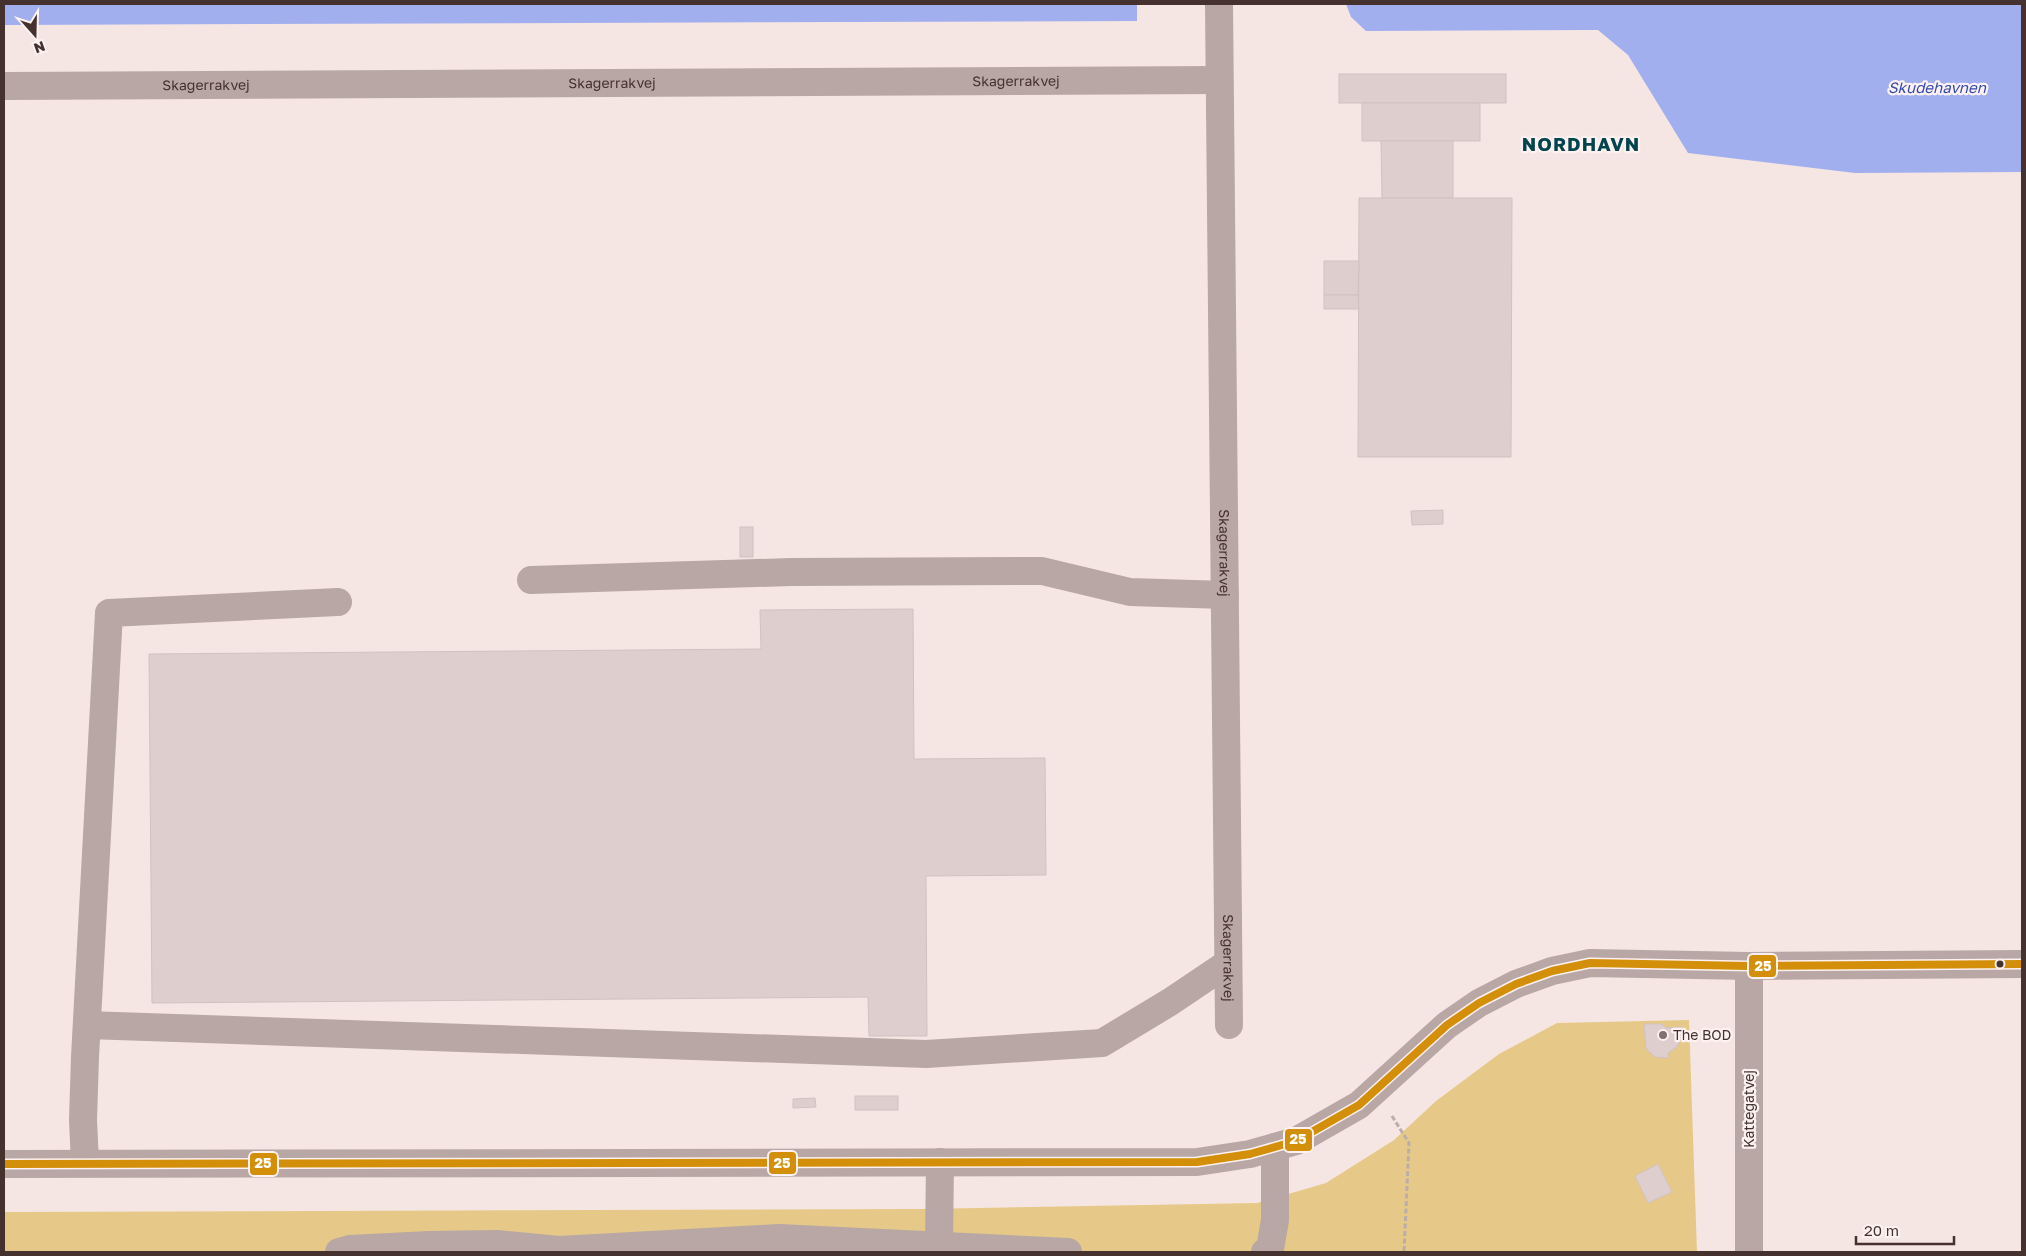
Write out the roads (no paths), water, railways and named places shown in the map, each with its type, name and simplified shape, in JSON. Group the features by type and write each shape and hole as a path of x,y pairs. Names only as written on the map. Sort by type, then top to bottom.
{"street":[{"name":"Skagerrakvej","path":"1219,4 1229,1025"},
{"name":"Skagerrakvej","path":"4,86 1219,80"},
{"path":"531,580 791,572 1042,571 1130,592 1225,595"},
{"path":"85,1164 83,1120 108,613 338,602"},
{"path":"87,1025 935,1053 1102,1043 1170,1002 1228,962"},
{"path":"4,1164 1198,1162 1250,1154 1296,1141 1359,1105 1447,1025 1478,1003 1516,984 1552,971 1590,963 1749,966 2022,964"},
{"name":"Kattegatvej","path":"1749,966 1749,1252"},
{"path":"1265,1252 1270,1249 1275,1220 1274,1147"},
{"path":"939,1245 940,1162"},
{"path":"339,1252 366,1248 439,1244 496,1244 568,1250 779,1238 1068,1252"}],"water":[{"path":"4,4 1137,4 1137,21 4,25"},
{"name":"Skudehavnen","path":"1346,4 2022,4 2022,172 1855,173 1688,153 1628,55 1598,30 1366,31 1351,17"}],"place":[{"name":"The BOD","path":"1663,1035"}],"district":[{"name":"NORDHAVN","path":"1581,144"}]}
